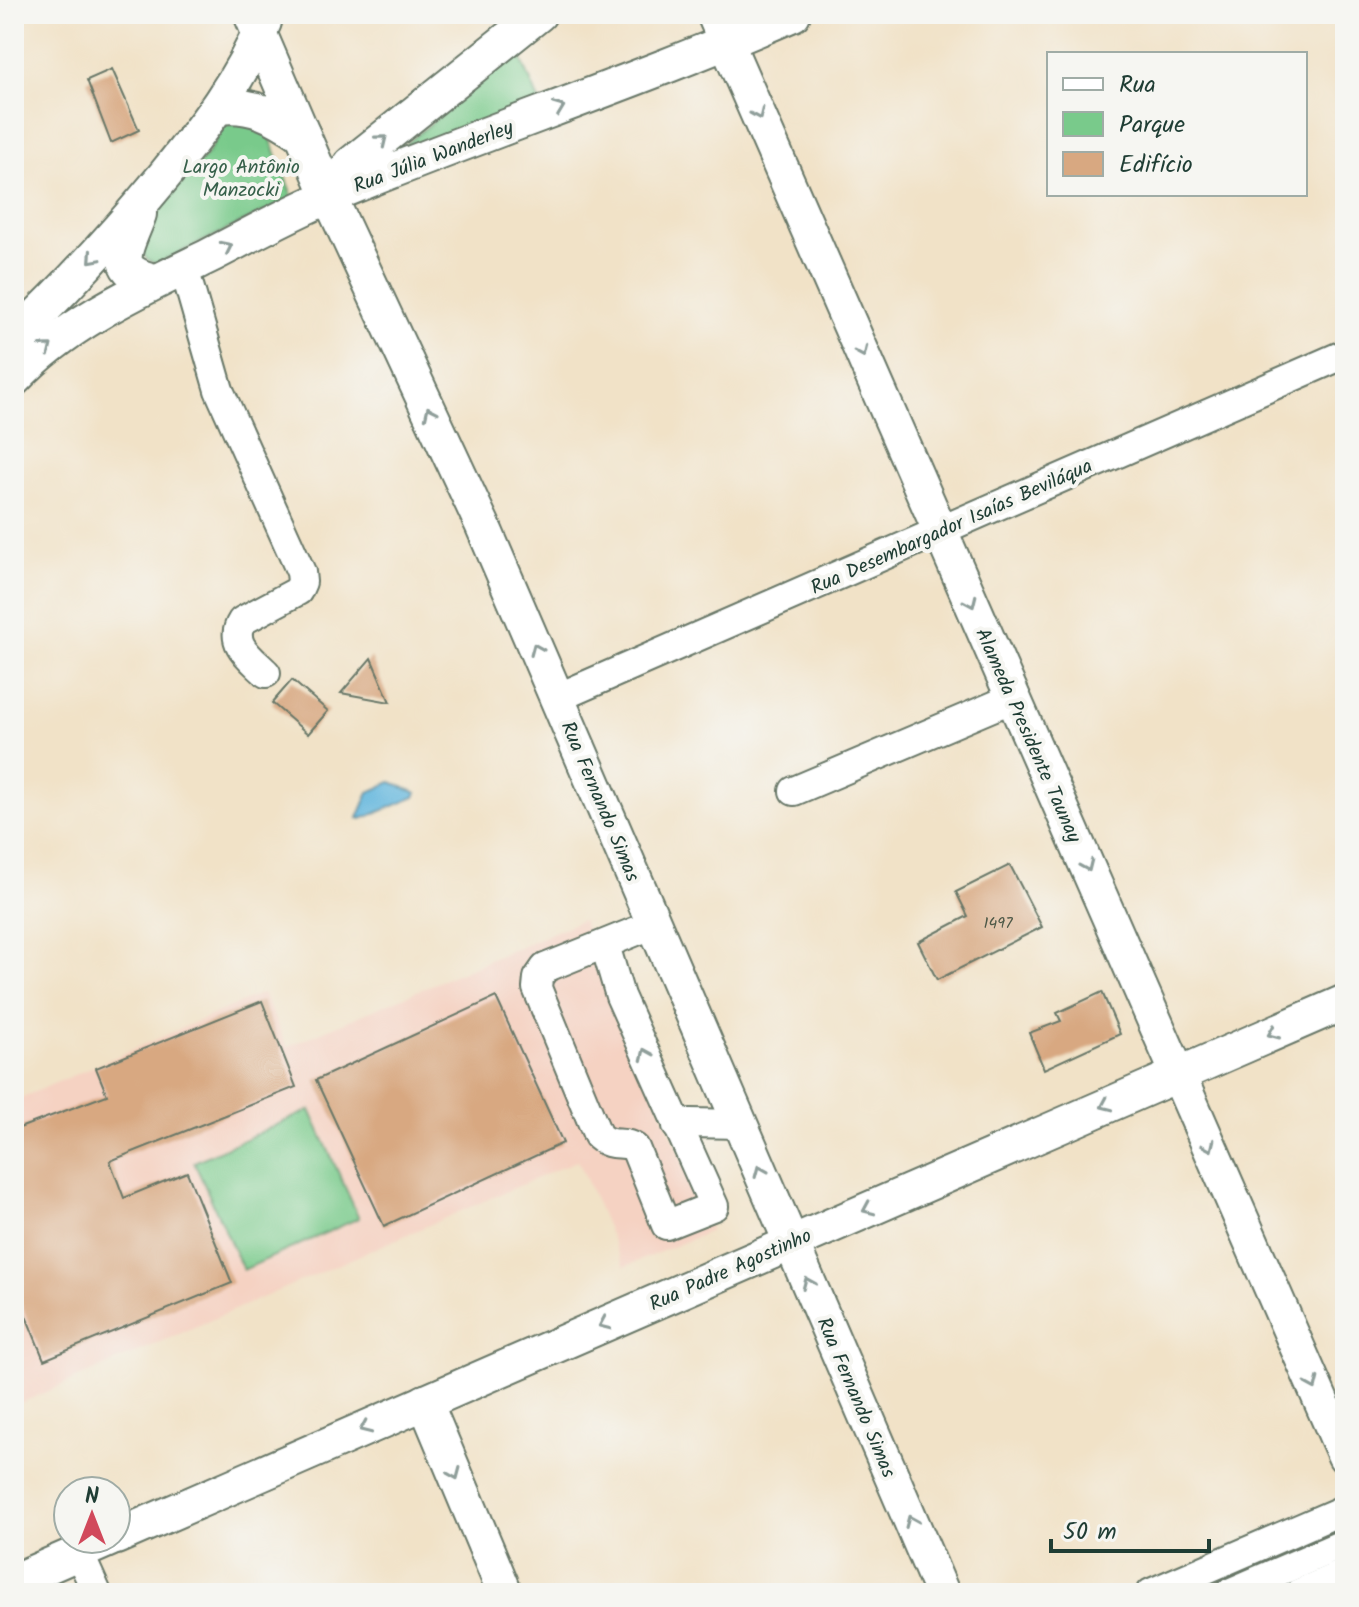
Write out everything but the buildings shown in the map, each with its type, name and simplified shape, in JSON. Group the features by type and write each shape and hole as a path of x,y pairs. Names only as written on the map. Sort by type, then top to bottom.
{"main road":[{"path":"329,196 351,164 539,14"},
{"name":"Rua Júlia Wanderley","path":"14,379 43,350 84,323 169,275 329,196 721,28 793,14"},
{"path":"14,338 78,275 219,107 260,21"},
{"name":"Rua Fernando Simas","path":"260,21 329,196 482,524 942,1593"},
{"name":"Alameda Presidente Taunay","path":"721,28 1345,1456"},
{"path":"219,107 249,107 263,111 303,135"},
{"path":"142,202 125,259 127,269 135,277 169,275"},
{"name":"Rua Padre Agostinho","path":"132,1530 1345,1002"},
{"path":"425,1402 505,1593"},
{"path":"14,1581 74,1555"}],"street":[{"path":"169,275 301,572 302,582 298,591 242,621 236,629 242,649 266,673"},
{"name":"Rua Desembargador Isaías Beviláqua","path":"557,698 1345,354"},
{"path":"794,791 1013,698"},
{"path":"605,945 620,996 714,1206 666,1225 635,1148 606,1143 598,1136 537,988 538,978 545,968 654,924"},
{"path":"677,1126 703,1122 740,1124"},
{"path":"1151,1593 1345,1509"},
{"path":"1229,1593 1345,1543"},
{"path":"80,1555 97,1593"},
{"path":"1299,1593 1345,1573"}],"shaded area":[{"path":"582,920 711,1231 624,1267 578,1160 14,1406 14,1101 263,993 287,1047"}],"green space":[{"path":"518,51 540,103 359,183"},
{"name":"Largo Antônio Manzocki","path":"249,82 293,198 156,264 140,250 150,219 208,153"},
{"path":"310,1110 359,1218 243,1270 194,1162"}],"water":[{"path":"391,782 417,793 415,797 358,818 369,792"}]}
